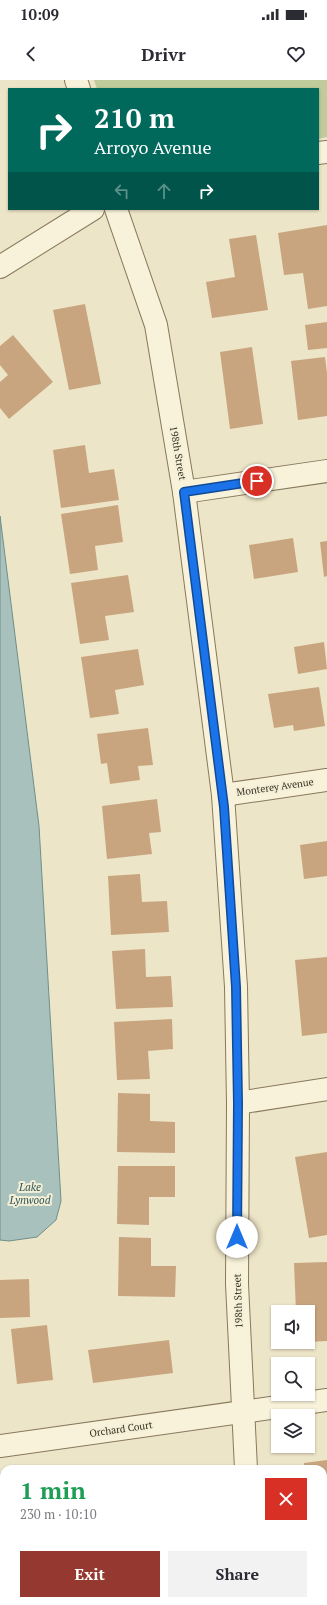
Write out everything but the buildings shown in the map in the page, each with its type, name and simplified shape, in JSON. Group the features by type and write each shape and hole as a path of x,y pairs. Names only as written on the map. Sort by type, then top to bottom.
{"street":[{"path":"0,267 91,210"},
{"name":"198th Street","path":"116,210 156,325 184,492 223,795 236,987 238,1103 237,1284 246,1465"},
{"path":"184,492 327,470"},
{"name":"Monterey Avenue","path":"223,795 327,780"},
{"path":"238,1103 327,1089"},
{"name":"Orchard Court","path":"0,1446 327,1400"}],"green space":[{"path":"94,80 327,80 327,137 319,139 319,88 97,88"}],"water":[{"name":"Lake Lynwood","path":"0,516 39,826 61,1201 56,1220 37,1237 9,1241 0,1240"}],"route":[{"path":"237,1237 238,1103 236,987 224,807 184,492 257,481"}]}
